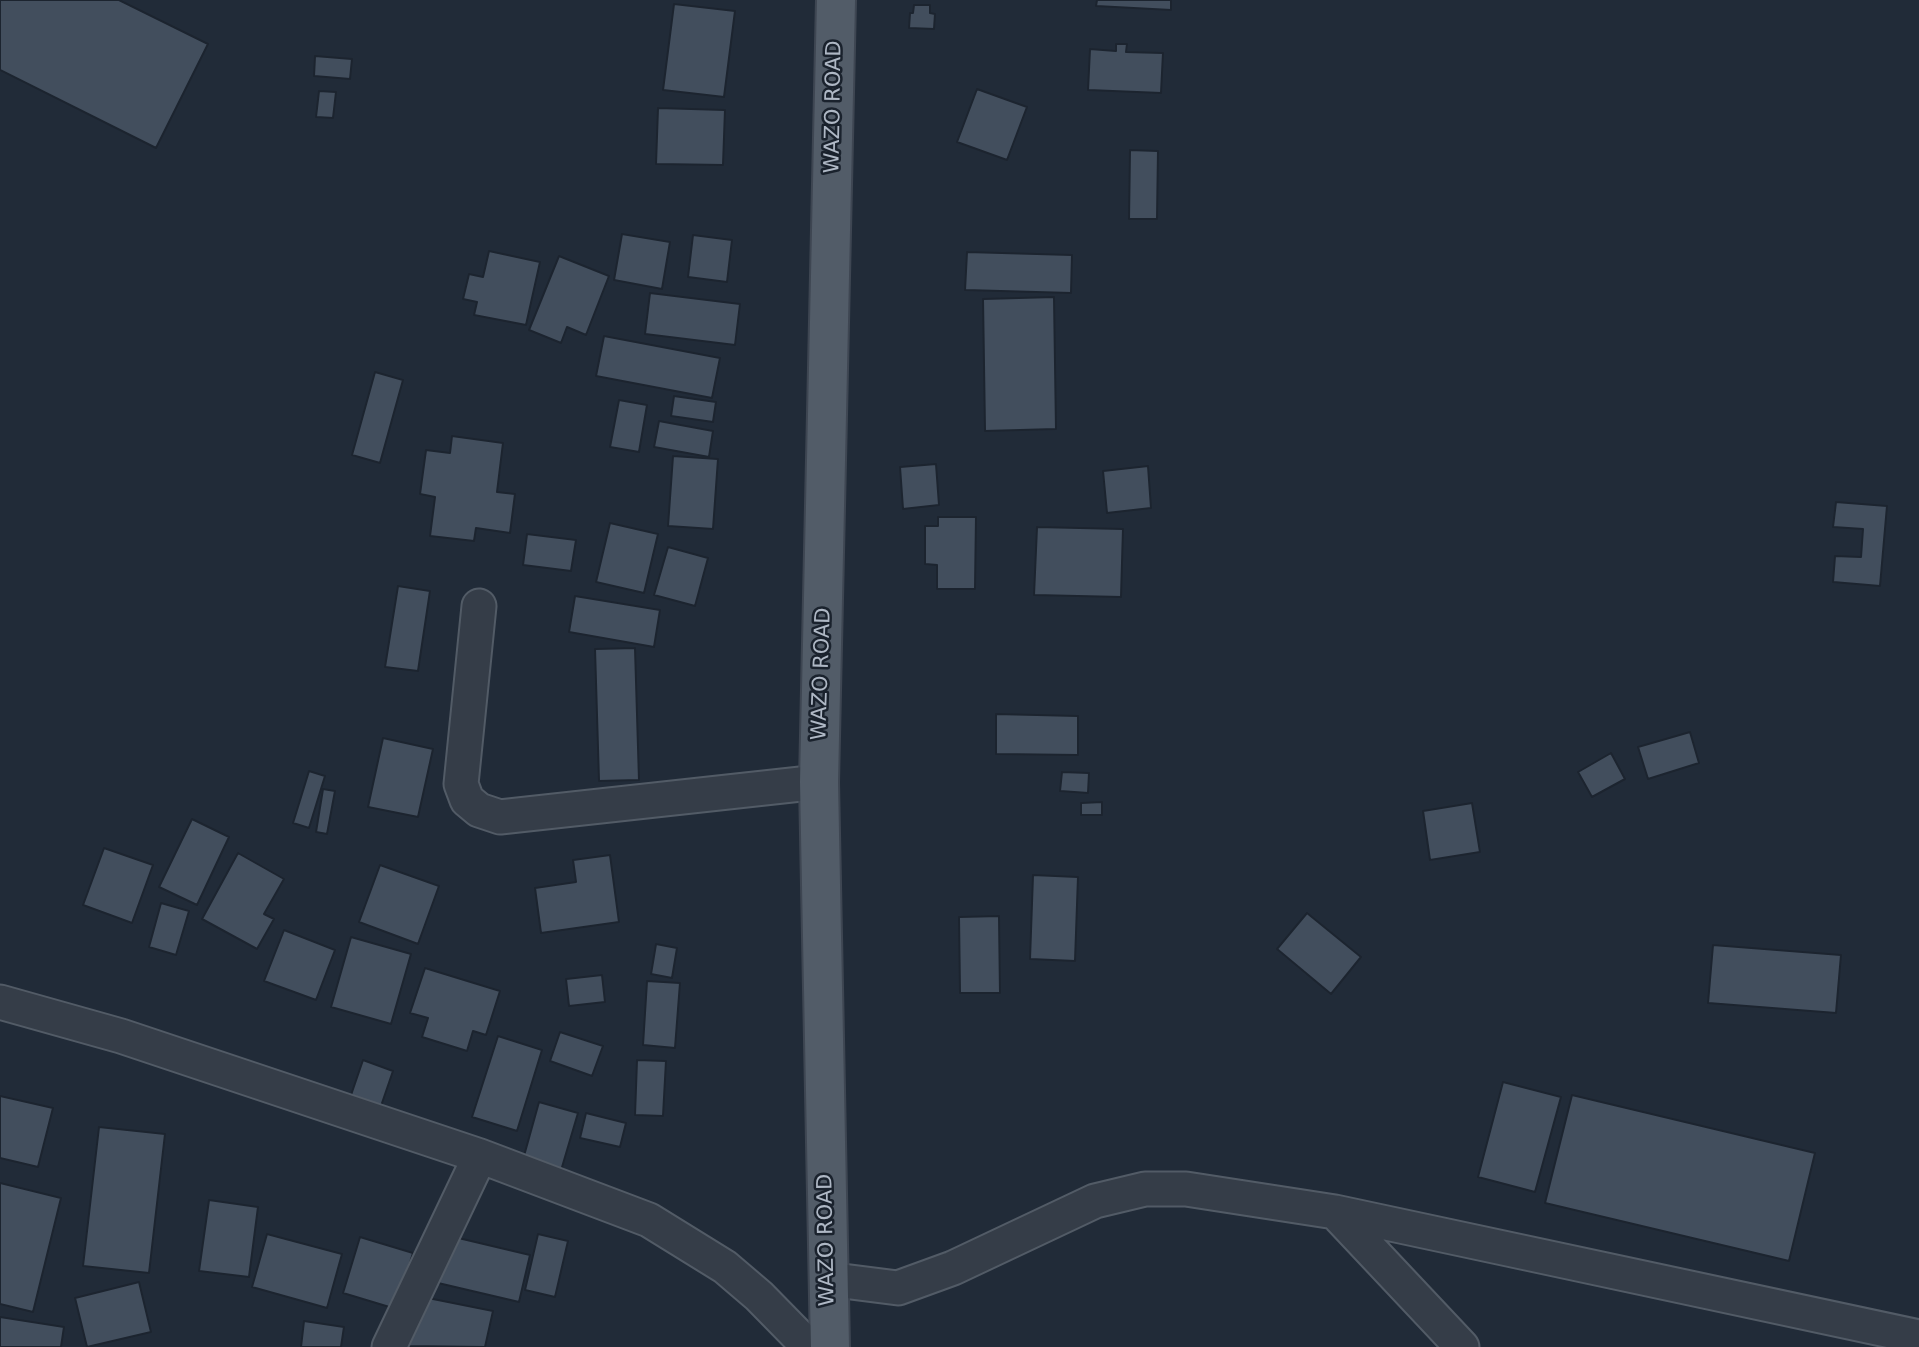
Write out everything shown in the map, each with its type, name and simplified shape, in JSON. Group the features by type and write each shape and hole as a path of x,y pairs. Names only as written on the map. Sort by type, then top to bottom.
{"main road":[{"name":"WAZO ROAD","path":"830,1347 819,782 836,0"}],"street":[{"path":"479,606 461,784 467,800 478,810 500,817 819,782"},
{"path":"0,1002 121,1037 480,1156 649,1220 725,1267 810,1347"},
{"path":"389,1347 480,1156"},
{"path":"827,1279 898,1288 953,1268 1095,1200 1145,1189 1186,1189 1335,1212 1919,1337"},
{"path":"1335,1212 1462,1347"}],"building":[{"path":"0,0 119,0 208,44 156,148 0,70"},
{"path":"1097,0 1171,0 1171,10 1096,6"},
{"path":"674,4 735,11 724,97 663,90"},
{"path":"914,5 930,5 930,13 935,14 934,29 909,28 910,13 913,13"},
{"path":"1116,44 1127,44 1126,52 1163,53 1161,93 1088,90 1090,49 1116,51"},
{"path":"315,56 352,59 350,79 314,76"},
{"path":"977,89 1027,107 1007,160 957,142"},
{"path":"319,91 336,92 333,118 316,117"},
{"path":"658,108 725,110 723,165 656,164"},
{"path":"1130,150 1158,151 1157,219 1129,219"},
{"path":"622,234 670,242 662,289 614,280"},
{"path":"693,235 732,240 727,282 688,277"},
{"path":"489,251 540,262 526,325 474,315 477,302 463,299 469,274 483,277"},
{"path":"967,252 1072,255 1071,293 965,290"},
{"path":"559,256 609,276 586,335 567,327 561,343 529,330"},
{"path":"650,293 740,304 735,345 645,334"},
{"path":"1054,297 1056,429 985,431 983,299"},
{"path":"604,336 720,358 712,398 596,376"},
{"path":"375,372 403,380 380,463 352,455"},
{"path":"674,396 716,402 713,422 671,416"},
{"path":"619,400 647,405 639,452 610,447"},
{"path":"659,421 713,431 709,457 654,447"},
{"path":"452,436 503,443 497,492 515,494 510,533 476,528 474,541 430,536 435,497 420,494 426,450 450,453"},
{"path":"673,456 718,459 713,529 668,526"},
{"path":"936,464 939,505 903,509 900,467"},
{"path":"1148,466 1151,508 1107,513 1103,471"},
{"path":"1836,502 1887,506 1880,586 1833,582 1835,556 1861,557 1863,529 1833,527"},
{"path":"938,517 976,517 975,589 937,589 937,565 925,564 925,526 938,526"},
{"path":"610,523 658,534 644,593 596,582"},
{"path":"1037,527 1123,529 1121,597 1034,595"},
{"path":"527,534 576,540 571,571 523,565"},
{"path":"668,547 708,558 695,606 654,595"},
{"path":"398,586 430,591 418,671 385,667"},
{"path":"575,596 660,610 654,647 569,632"},
{"path":"635,648 639,780 599,781 595,649"},
{"path":"996,714 1078,716 1078,755 996,754"},
{"path":"1690,732 1699,763 1648,779 1638,747"},
{"path":"383,738 433,749 418,817 368,807"},
{"path":"1611,753 1625,779 1592,797 1578,772"},
{"path":"309,771 325,776 309,828 293,823"},
{"path":"1062,772 1089,773 1088,793 1060,791"},
{"path":"323,789 335,791 327,834 316,832"},
{"path":"1102,802 1102,815 1081,815 1081,803"},
{"path":"1472,803 1480,852 1430,860 1423,811"},
{"path":"192,819 229,837 197,905 159,887"},
{"path":"104,848 153,865 132,923 83,905"},
{"path":"238,853 284,879 264,914 274,919 257,949 202,919"},
{"path":"610,855 619,922 541,933 535,888 576,882 573,860"},
{"path":"380,865 439,886 418,944 359,922"},
{"path":"1033,875 1078,877 1075,961 1030,959"},
{"path":"161,903 189,911 176,955 149,947"},
{"path":"1307,913 1361,957 1331,994 1277,949"},
{"path":"999,916 1000,993 960,993 959,917"},
{"path":"284,930 335,950 316,1000 264,981"},
{"path":"351,937 411,954 391,1024 331,1007"},
{"path":"656,944 677,948 672,978 651,974"},
{"path":"1713,945 1841,955 1836,1013 1708,1003"},
{"path":"425,968 500,991 486,1035 473,1031 467,1051 422,1037 428,1018 410,1013"},
{"path":"602,975 605,1002 569,1006 566,979"},
{"path":"647,981 680,983 675,1048 643,1045"},
{"path":"560,1032 603,1046 592,1076 550,1061"},
{"path":"498,1036 542,1050 517,1131 472,1117"},
{"path":"363,1060 393,1071 381,1106 351,1095"},
{"path":"637,1060 666,1061 663,1116 635,1115"},
{"path":"1503,1082 1561,1097 1535,1192 1478,1177"},
{"path":"1572,1095 1815,1153 1789,1261 1545,1203"},
{"path":"0,1096 53,1108 38,1167 0,1158"},
{"path":"539,1102 578,1113 560,1174 522,1163"},
{"path":"586,1113 626,1123 620,1147 580,1138"},
{"path":"99,1127 165,1134 149,1273 83,1266"},
{"path":"0,1183 61,1198 33,1312 0,1304"},
{"path":"209,1200 258,1207 249,1277 199,1271"},
{"path":"267,1234 342,1254 327,1308 252,1287"},
{"path":"538,1234 568,1241 555,1297 525,1290"},
{"path":"450,1236 530,1255 519,1302 438,1283"},
{"path":"360,1237 413,1253 396,1309 343,1293"},
{"path":"139,1282 151,1332 87,1347 75,1298"},
{"path":"418,1296 493,1311 485,1347 408,1346"},
{"path":"0,1317 64,1327 61,1347 0,1347"},
{"path":"304,1321 344,1327 341,1347 301,1347"}]}
